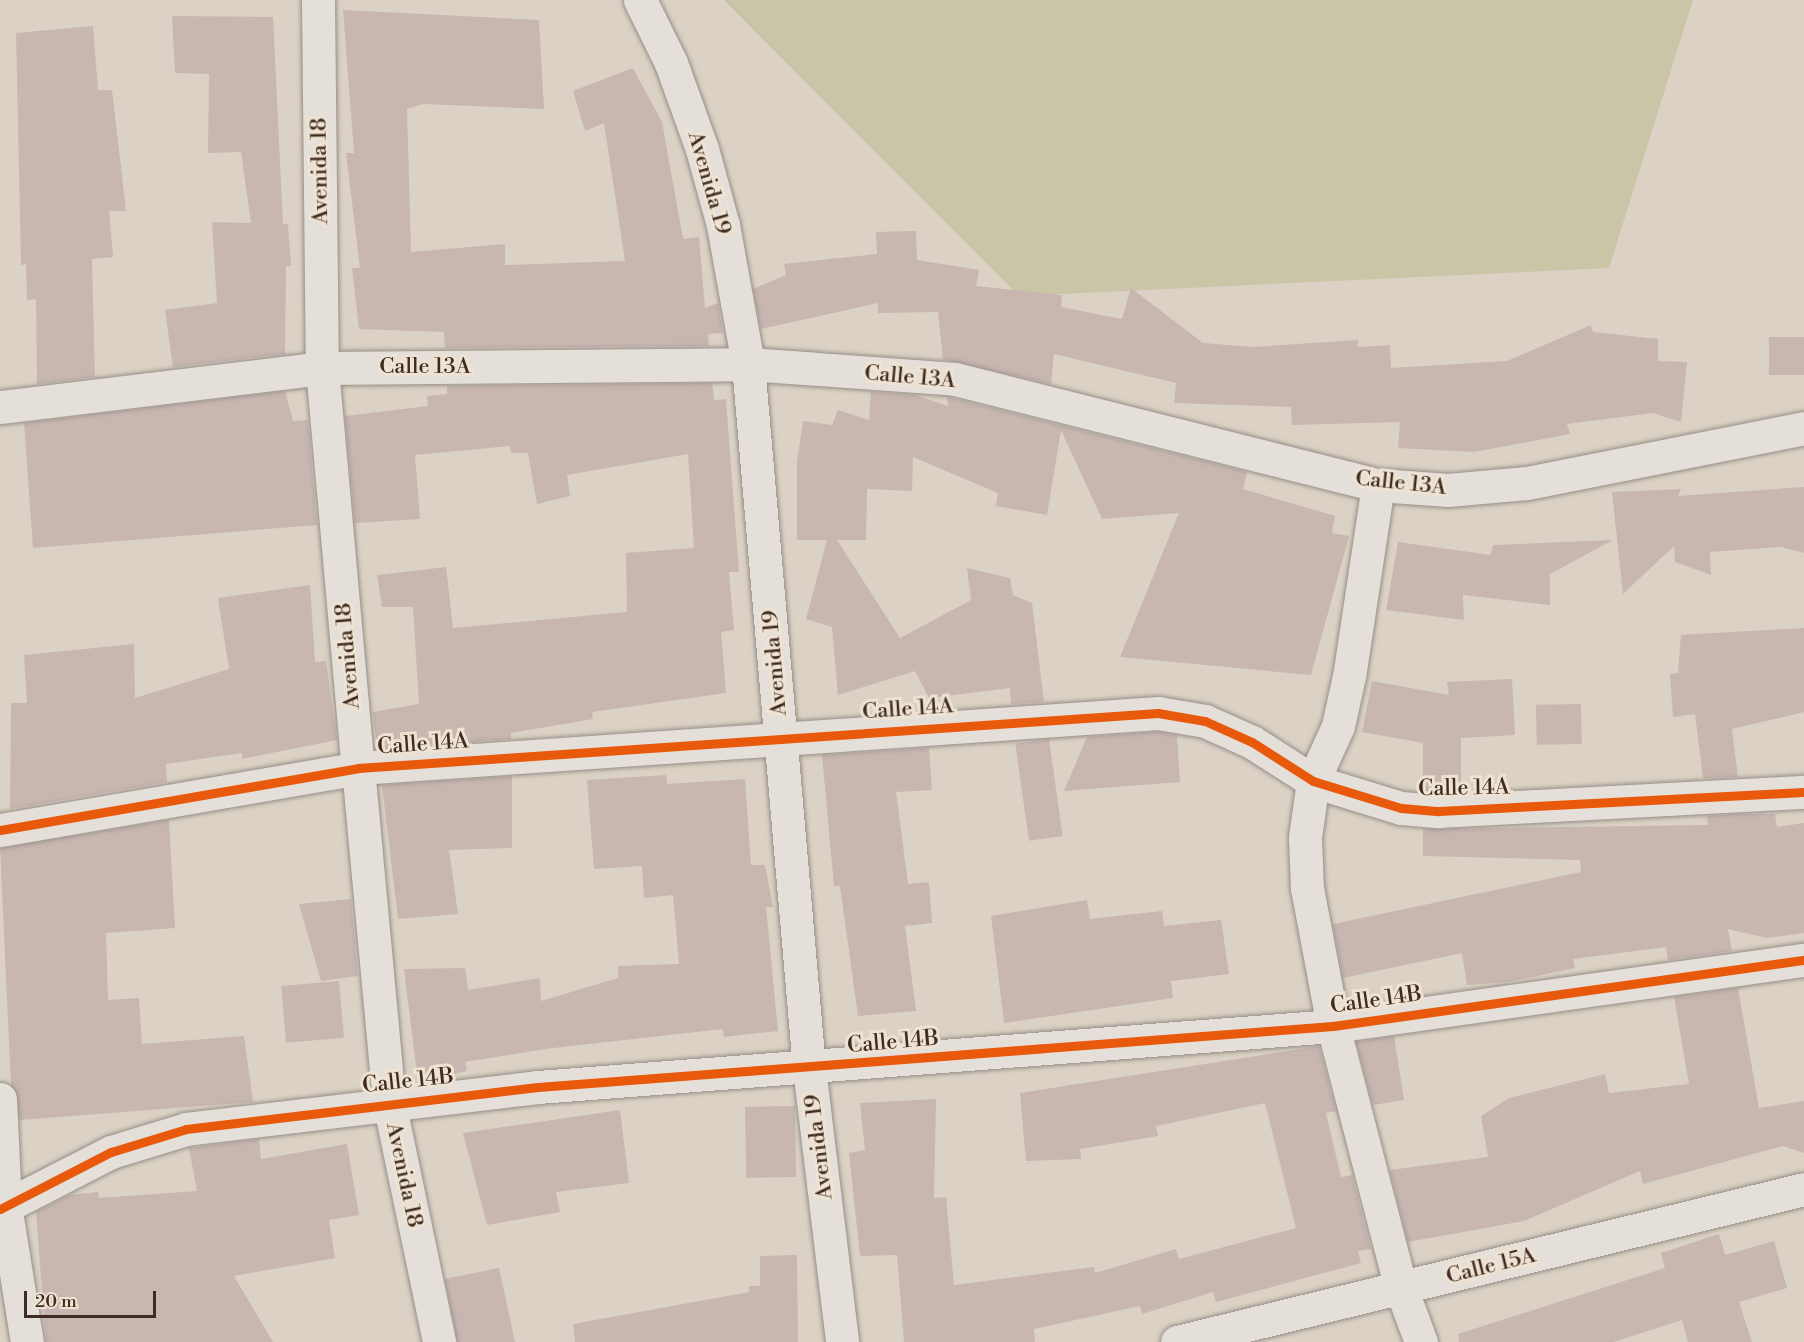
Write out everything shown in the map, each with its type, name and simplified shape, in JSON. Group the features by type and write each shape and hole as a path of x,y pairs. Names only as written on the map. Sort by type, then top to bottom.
{"street":[{"name":"Avenida 18","path":"318,0 322,368 358,768 389,1102 440,1342"},
{"name":"Avenida 19","path":"640,0 671,63 702,149 723,225 748,364 809,1068 842,1342"},
{"name":"Calle 13A","path":"0,407 322,368 748,364 955,379 1378,485 1448,489 1527,483 1804,428"},
{"path":"1378,485 1349,676 1338,726 1313,781 1305,837 1307,888 1333,1026 1401,1288 1421,1342"},
{"name":"Calle 14A","path":"0,831 358,768 781,736 1158,713 1205,721 1252,742 1313,781 1401,808 1439,811 1804,792"},
{"name":"Calle 14B","path":"3,1207 111,1152 186,1129 389,1102 1333,1026 1804,960"},
{"path":"0,1099 3,1207 27,1342"},
{"name":"Calle 15A","path":"1177,1342 1804,1189"}],"shaded area":[{"path":"724,0 1693,0 1609,268 1019,296"}],"building":[{"path":"343,10 539,20 544,109 423,104 407,109 411,252 505,244 505,265 625,261 604,123 585,131 573,91 633,68 662,122 683,239 699,237 705,308 718,303 723,333 708,334 709,346 445,348 444,332 359,329 352,268 360,268 346,153 354,153"},
{"path":"172,16 273,17 283,224 288,224 291,266 286,266 285,354 173,367 165,310 217,303 212,222 251,223 241,152 208,153 209,74 175,73"},
{"path":"93,26 98,90 112,90 126,211 109,211 113,257 92,259 95,377 37,384 36,299 27,300 26,264 21,265 16,33"},
{"path":"916,231 917,260 979,270 976,286 1062,295 1061,307 1122,319 1131,288 1203,343 1253,347 1358,340 1358,347 1390,345 1391,368 1507,361 1591,325 1593,332 1658,339 1658,361 1687,362 1681,422 1653,413 1567,424 1570,434 1474,452 1398,448 1400,422 1292,425 1291,407 1174,403 1176,383 1054,354 1051,384 943,359 938,312 878,313 878,303 761,329 753,289 786,275 784,264 877,254 876,232"},
{"path":"1769,337 1804,337 1804,375 1769,375"},
{"path":"712,383 714,400 726,399 739,572 729,572 734,630 721,632 726,693 592,712 593,719 511,733 511,739 377,748 373,712 419,704 413,607 382,607 377,575 446,567 453,628 627,612 626,553 694,548 688,454 567,475 570,496 537,504 528,453 511,453 510,446 415,455 420,519 355,523 345,416 428,406 427,396 447,394 447,386"},
{"path":"285,391 293,421 308,420 317,525 33,548 24,423"},
{"path":"871,392 915,395 948,406 947,397 952,398 1247,472 1243,489 1335,516 1332,533 1349,536 1311,675 1120,657 1179,513 1102,519 1061,430 1047,515 996,506 998,493 913,457 912,491 867,489 866,540 837,540 900,638 971,600 967,568 1010,578 1013,595 1032,603 1044,702 1011,704 1010,688 929,698 915,671 838,695 832,627 806,619 827,540 797,540 797,462 803,421 832,425 838,410 869,420"},
{"path":"1804,487 1804,553 1781,547 1710,552 1711,575 1675,562 1674,546 1623,594 1612,492 1681,489 1678,496"},
{"path":"1613,540 1550,574 1550,605 1463,595 1464,620 1386,610 1398,542 1491,555 1493,545"},
{"path":"310,585 315,662 326,661 337,740 242,759 242,753 166,764 167,782 10,809 11,703 27,703 24,655 134,644 135,698 229,669 218,598"},
{"path":"1804,628 1804,712 1732,729 1738,777 1703,778 1695,714 1673,717 1670,674 1678,673 1681,635"},
{"path":"1512,679 1515,735 1461,738 1461,791 1423,791 1423,743 1362,732 1372,681 1449,695 1447,682"},
{"path":"1581,704 1582,744 1537,745 1536,705"},
{"path":"1157,732 1177,735 1180,782 1064,791 1087,737"},
{"path":"1049,739 1063,836 1029,841 1015,744"},
{"path":"929,748 932,790 896,792 908,884 929,882 932,923 905,926 916,1011 858,1016 840,886 834,886 822,755"},
{"path":"666,775 667,784 745,779 751,865 765,865 773,907 766,907 778,1031 724,1037 723,1029 545,1049 465,1062 467,1071 418,1082 404,969 465,968 468,990 540,978 541,1001 618,978 618,966 679,964 673,895 644,898 642,866 594,869 587,780"},
{"path":"512,776 512,848 449,850 458,914 398,919 382,785"},
{"path":"1775,814 1777,827 1804,823 1804,933 1767,938 1728,929 1732,951 1668,960 1666,947 1573,959 1575,968 1508,982 1467,985 1462,953 1343,978 1333,924 1581,872 1580,860 1423,856 1423,829 1708,825 1707,816"},
{"path":"169,820 175,928 106,933 108,1000 139,998 142,1044 244,1036 253,1102 20,1120 11,1085 0,848"},
{"path":"351,899 358,976 321,981 299,904"},
{"path":"1087,900 1090,919 1162,911 1164,926 1221,920 1229,974 1171,981 1173,998 1004,1023 991,916"},
{"path":"339,981 344,1038 286,1043 281,986"},
{"path":"1738,988 1759,1108 1804,1101 1804,1153 1783,1146 1643,1184 1640,1171 1524,1221 1408,1242 1390,1170 1488,1157 1481,1116 1509,1098 1605,1074 1609,1093 1689,1084 1674,997"},
{"path":"1394,1036 1404,1100 1373,1105 1356,1042"},
{"path":"1319,1046 1336,1111 1326,1113 1341,1177 1352,1175 1371,1249 1358,1251 1361,1263 1216,1302 1213,1292 1142,1314 1140,1306 1034,1329 1035,1342 904,1342 897,1255 860,1256 849,1153 865,1150 860,1103 936,1099 934,1198 946,1197 954,1285 1094,1267 1095,1273 1176,1249 1179,1259 1296,1228 1265,1103 1156,1126 1158,1136 1080,1149 1081,1159 1026,1161 1020,1093"},
{"path":"795,1106 796,1177 746,1178 745,1107"},
{"path":"620,1110 629,1183 556,1192 560,1212 487,1225 463,1133"},
{"path":"259,1139 261,1159 347,1144 359,1215 329,1220 335,1258 234,1276 273,1342 46,1342 36,1212 69,1195 98,1192 99,1198 197,1191 189,1148"},
{"path":"1719,1234 1725,1255 1774,1241 1787,1288 1739,1302 1752,1342 1688,1342 1682,1320 1614,1342 1459,1342 1458,1334 1665,1268 1661,1253"},
{"path":"797,1255 798,1342 575,1342 573,1324 749,1292 749,1286 760,1286 760,1256"},
{"path":"499,1268 515,1342 457,1342 445,1279"}],"cycle path":[{"path":"0,830 358,768 1158,713 1205,721 1252,742 1313,781 1401,808 1439,811 1804,792"},
{"path":"0,1209 111,1152 186,1129 538,1087 1333,1026 1804,960"}]}
